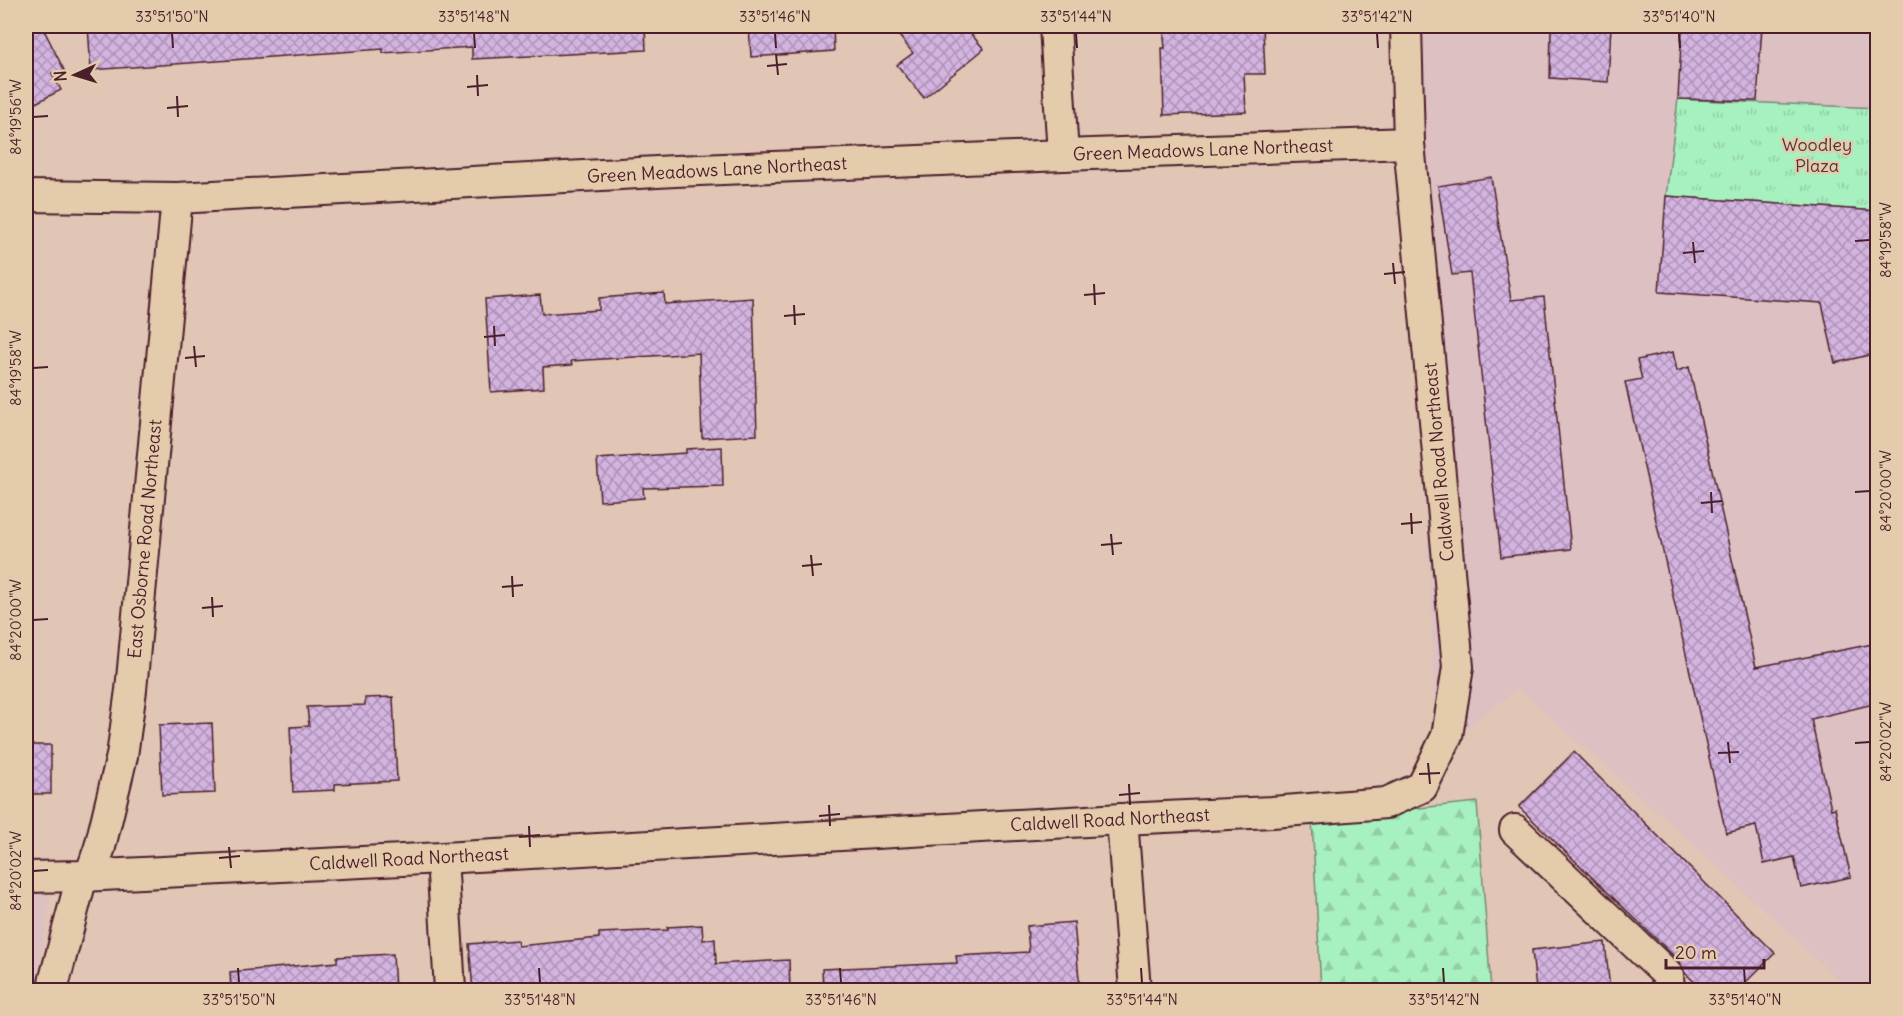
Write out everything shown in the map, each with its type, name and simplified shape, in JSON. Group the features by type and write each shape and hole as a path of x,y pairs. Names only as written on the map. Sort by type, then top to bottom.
{"street":[{"path":"1055,26 1063,155"},
{"name":"Caldwell Road Northeast","path":"26,877 442,858 1272,812 1386,802 1422,787 1447,736 1458,667 1409,143 1406,26"},
{"name":"Green Meadows Lane Northeast","path":"26,196 177,198 675,171 1409,143"},
{"name":"East Osborne Road Northeast","path":"52,990 86,876 100,847 122,756 131,690 177,198"},
{"path":"1122,819 1135,990"},
{"path":"1515,830 1668,975 1668,990"},
{"path":"442,858 450,990"}],"shaded area":[{"path":"1424,26 1877,26 1877,990 1850,990 1667,820 1518,689 1437,750 1405,55"},
{"path":"26,885 52,885 36,990 26,990"}],"green space":[{"name":"Woodley Plaza","path":"1678,99 1877,108 1877,211 1666,196"},
{"path":"1477,802 1491,990 1321,990 1312,819"}],"building":[{"path":"26,26 42,26 65,72 52,73 61,90 26,108"},
{"path":"88,26 645,26 646,50 472,59 472,47 383,53 383,49 91,70"},
{"path":"749,26 833,26 834,51 751,57"},
{"path":"891,26 964,26 984,49 924,98 897,65 913,53"},
{"path":"1163,26 1263,26 1265,74 1244,74 1246,112 1164,115"},
{"path":"1551,26 1611,26 1608,82 1550,78"},
{"path":"1682,26 1762,26 1757,101 1678,99"},
{"path":"1491,177 1511,300 1544,297 1571,549 1501,557 1470,273 1452,275 1438,186"},
{"path":"1666,196 1878,211 1878,353 1835,363 1822,303 1659,292"},
{"path":"664,293 665,304 753,298 757,435 702,438 699,353 571,361 572,365 543,367 544,388 491,392 485,299 540,295 542,314 599,310 599,298"},
{"path":"1673,352 1677,371 1689,367 1756,667 1878,643 1878,703 1811,719 1831,809 1835,808 1851,877 1801,888 1794,857 1764,864 1756,826 1726,833 1625,382 1642,379 1637,360"},
{"path":"722,447 723,486 643,488 644,498 600,501 597,459 686,453 686,449"},
{"path":"393,697 397,781 335,784 335,790 293,792 290,727 309,726 307,707 365,705 365,698"},
{"path":"212,723 215,793 162,795 159,725"},
{"path":"26,745 51,745 51,794 26,794"},
{"path":"1574,752 1775,953 1738,990 1703,990 1685,973 1680,962 1519,807"},
{"path":"1074,922 1080,990 823,990 822,969 957,963 956,956 1029,952 1027,926"},
{"path":"702,925 703,940 715,939 716,964 789,960 790,990 473,990 469,944 517,940 518,946 599,938 599,933 668,930 667,927"},
{"path":"1605,942 1610,990 1536,990 1532,950"},
{"path":"393,954 395,990 231,990 230,972 337,962 337,957"}]}
